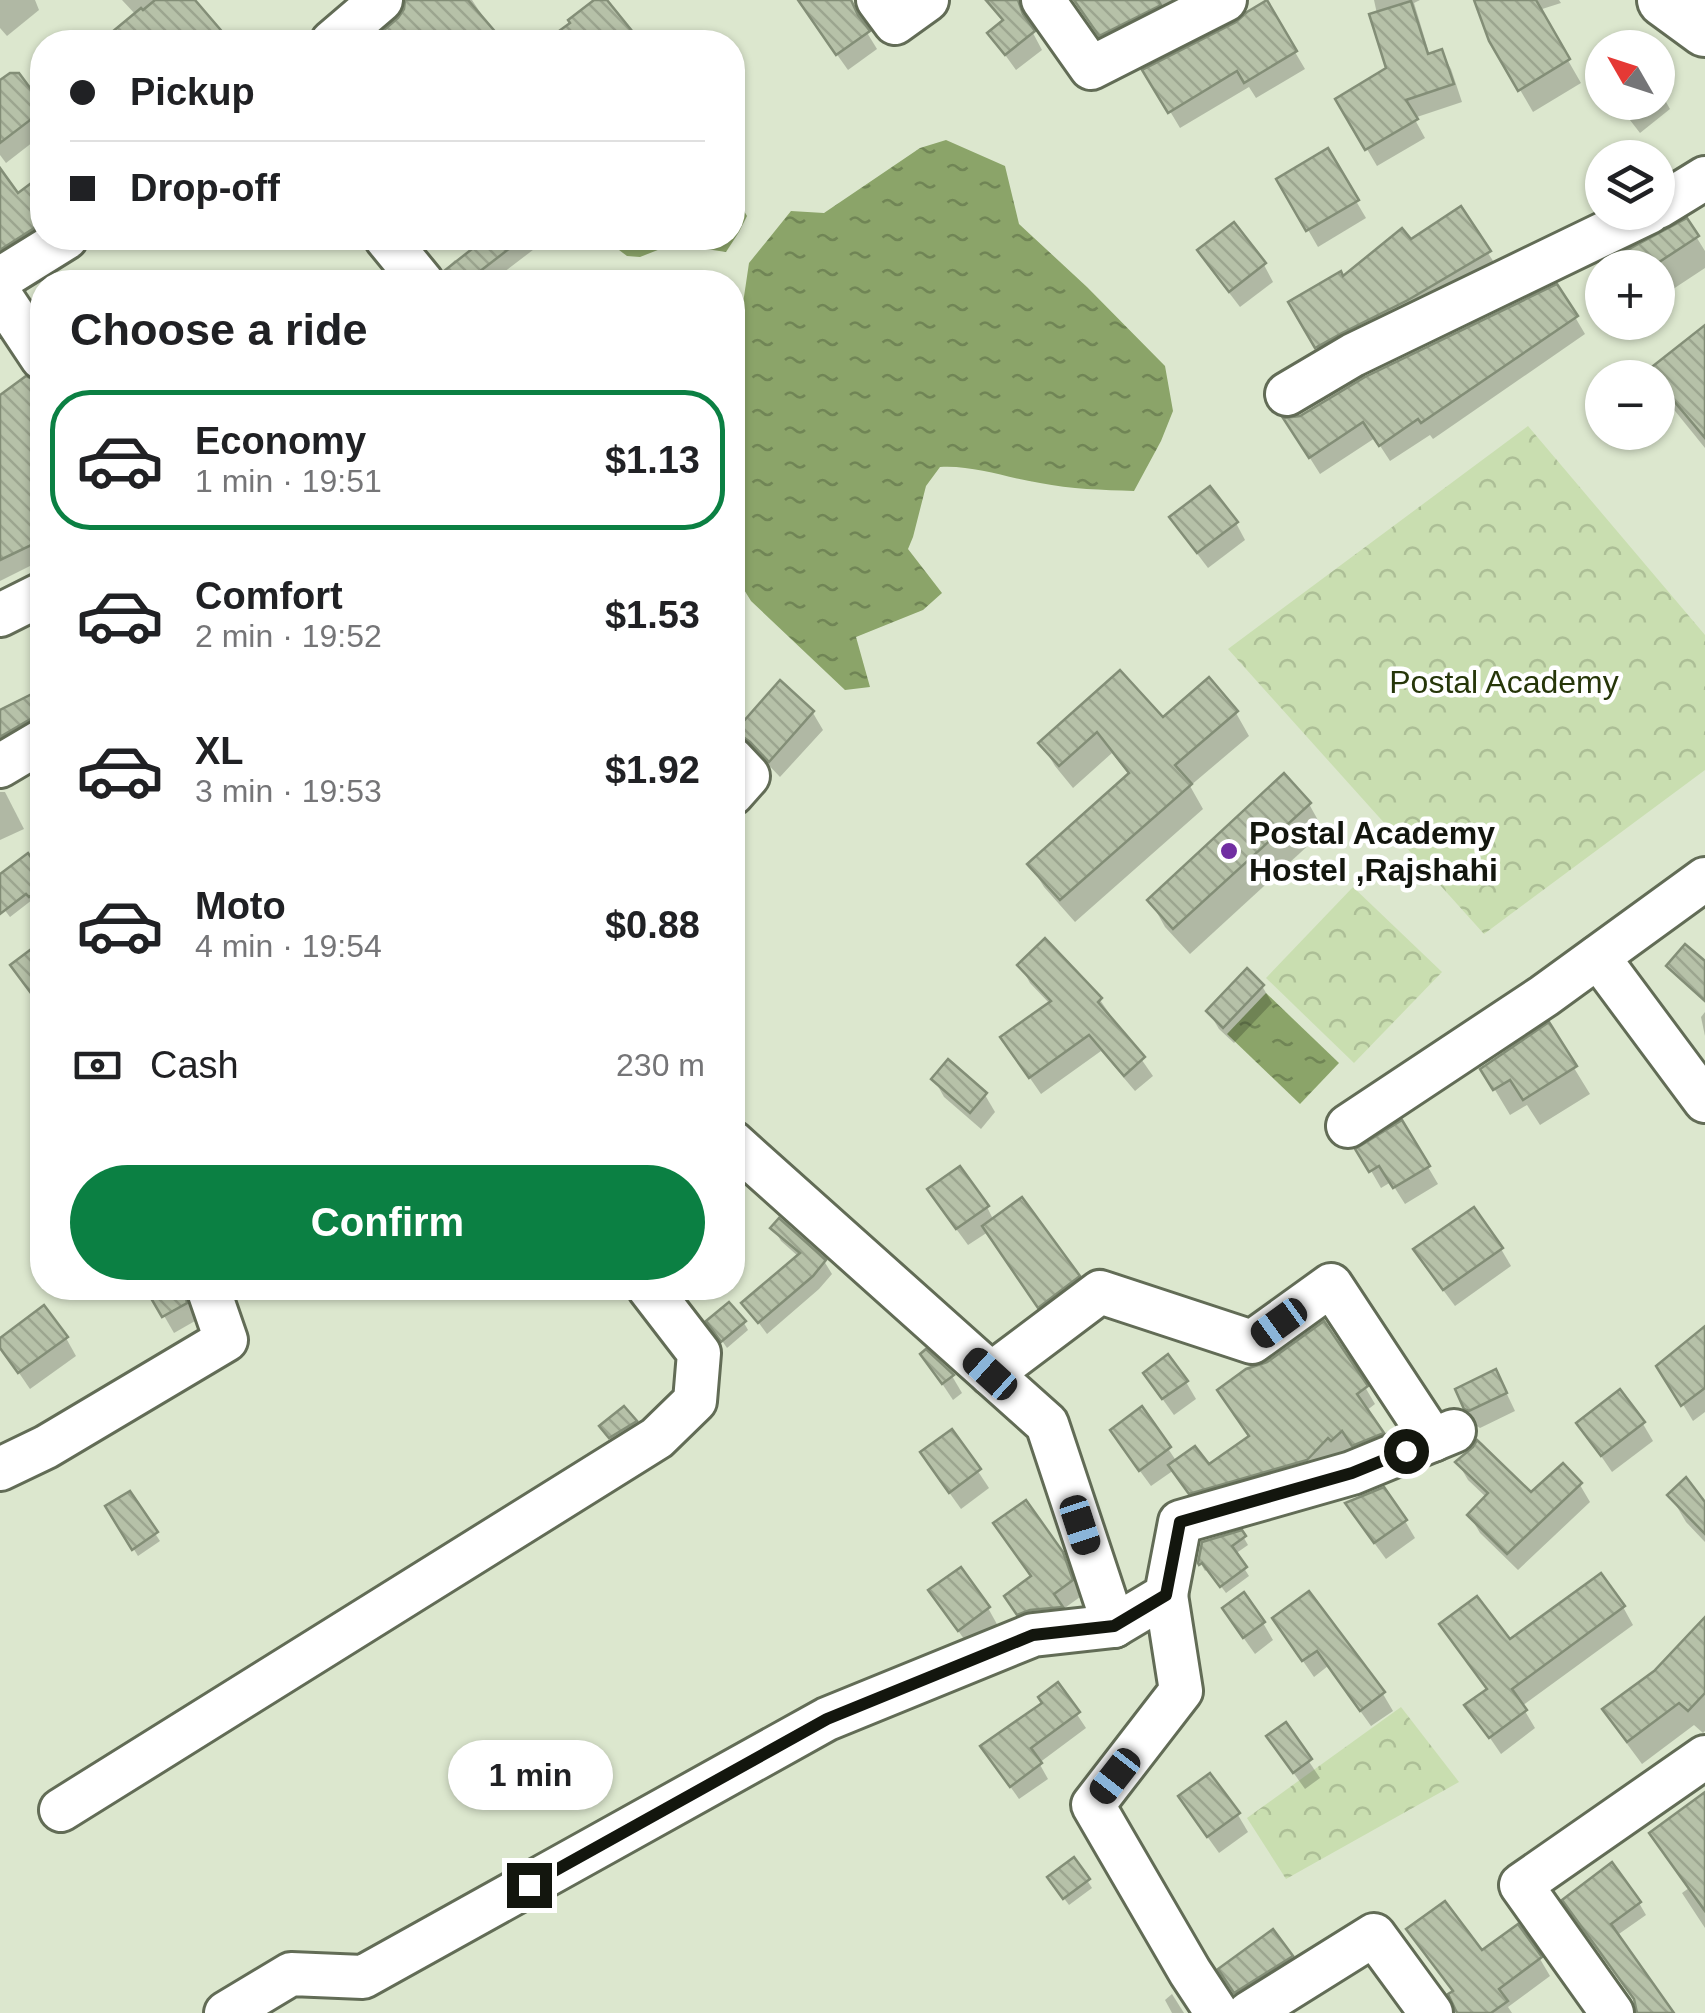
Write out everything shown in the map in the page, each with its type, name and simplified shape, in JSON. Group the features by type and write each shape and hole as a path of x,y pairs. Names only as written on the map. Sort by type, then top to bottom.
{"main road":[{"path":"1664,0 1705,30"}],"street":[{"path":"346,30 382,0"},
{"path":"878,0 895,23 927,0"},
{"path":"1043,0 1091,68 1225,0"},
{"path":"1675,197 1705,178"},
{"path":"1287,394 1370,346 1612,230"},
{"path":"0,279 47,250"},
{"path":"396,250 412,270"},
{"path":"0,295 30,340"},
{"path":"0,615 30,600"},
{"path":"0,766 30,749"},
{"path":"1348,1126 1544,996 1705,879"},
{"path":"1598,957 1705,1101"},
{"path":"745,1154 1047,1424 1114,1626"},
{"path":"990,1374 1100,1292 1252,1342 1331,1285 1443,1436 1352,1473 1180,1522 1166,1595 1182,1691 1093,1804 1217,2013"},
{"path":"0,1469 46,1447 226,1340 212,1300"},
{"path":"60,1810 656,1438 695,1401 699,1353 658,1300"},
{"path":"226,2013 291,1974 363,1977 827,1719 1033,1635 1114,1626 1166,1595"},
{"path":"1612,2013 1521,1885 1705,1757"},
{"path":"1250,2013 1374,1936 1431,2013"}],"green space":[{"name":"Postal Academy","path":"1528,426 1705,635 1705,770 1484,934 1228,649"},
{"path":"1353,887 1442,972 1354,1063 1266,978"},
{"path":"1401,1707 1459,1782 1286,1879 1247,1818"}],"water":[{"path":"946,140 1005,166 1019,224 1165,366 1173,411 1134,491 1063,487 978,470 940,467 926,486 908,549 942,593 923,610 856,637 870,687 845,690 745,591 745,290 749,263 791,211 824,213 920,148"},
{"path":"619,250 658,250 640,257 627,256"},
{"path":"1266,993 1339,1063 1300,1104 1227,1034"}],"building":[{"path":"155,0 195,0 221,30 114,30"},
{"path":"405,0 468,0 494,30 384,30 404,9"},
{"path":"594,0 607,0 631,30 560,30 570,23 568,20"},
{"path":"798,0 851,0 870,31 836,55"},
{"path":"986,0 1018,0 1035,31 1005,55 987,33 1003,20"},
{"path":"1074,0 1158,0 1161,5 1099,36"},
{"path":"1267,0 1297,51 1244,83 1237,71 1168,113 1142,70 1236,22"},
{"path":"1474,0 1536,0 1570,59 1518,91 1489,41"},
{"path":"1411,1 1428,54 1442,49 1454,84 1406,100 1418,119 1365,150 1335,99 1386,68 1369,14"},
{"path":"10,73 19,73 30,88 30,120 0,143 0,80"},
{"path":"1328,148 1359,200 1306,231 1276,179"},
{"path":"0,168 18,193 30,184 30,231 0,250"},
{"path":"1461,206 1491,251 1315,348 1288,302 1341,271 1343,276 1402,228 1411,239"},
{"path":"1687,218 1699,236 1675,252 1627,250 1664,230 1675,230 1675,224"},
{"path":"1234,222 1266,263 1229,292 1197,250"},
{"path":"471,250 507,250 482,270 445,270"},
{"path":"1557,284 1578,316 1421,423 1418,419 1379,446 1363,422 1309,458 1283,418 1300,416 1365,377"},
{"path":"1705,325 1705,438 1675,402 1675,360 1661,360"},
{"path":"26,376 30,378 30,546 0,560 0,395"},
{"path":"1210,486 1238,522 1197,553 1169,517"},
{"path":"1120,670 1163,717 1209,677 1238,711 1175,765 1192,784 1060,900 1027,864 1129,773 1097,732 1059,766 1038,743"},
{"path":"780,680 814,711 769,762 745,738 745,720"},
{"path":"30,695 30,720 0,737 0,710"},
{"name":"Postal Academy Hostel ,Rajshahi","path":"1284,773 1311,803 1173,929 1147,900"},
{"path":"28,853 30,856 30,896 26,894 0,914 0,874"},
{"path":"1045,938 1102,998 1098,1002 1145,1057 1124,1076 1089,1035 1029,1078 1000,1037 1051,1001 1017,965"},
{"path":"1685,944 1705,961 1705,1001 1666,966"},
{"path":"30,950 30,992 10,965"},
{"path":"1247,968 1264,985 1223,1028 1206,1011"},
{"path":"1549,1022 1577,1066 1523,1100 1510,1080 1493,1090 1480,1069"},
{"path":"948,1059 987,1093 970,1113 931,1079"},
{"path":"1402,1120 1430,1166 1393,1188 1379,1166 1369,1172 1355,1149"},
{"path":"960,1166 989,1206 956,1229 927,1189"},
{"path":"1022,1197 1080,1276 1038,1308 982,1226"},
{"path":"1474,1207 1503,1248 1443,1290 1413,1249"},
{"path":"779,1218 826,1260 758,1323 741,1303 800,1253 770,1228"},
{"path":"152,1300 186,1300 187,1303 162,1317"},
{"path":"729,1302 746,1321 721,1342 706,1321"},
{"path":"44,1305 68,1337 18,1373 0,1348 0,1338"},
{"path":"1324,1321 1368,1386 1357,1394 1384,1433 1352,1446 1342,1431 1331,1441 1328,1438 1307,1460 1189,1494 1168,1465 1195,1446 1209,1464 1249,1436 1217,1390 1246,1369 1267,1362"},
{"path":"1705,1326 1705,1388 1681,1406 1656,1366"},
{"path":"926,1349 954,1375 942,1384 920,1354"},
{"path":"1168,1354 1188,1381 1162,1399 1143,1373"},
{"path":"1496,1369 1507,1393 1469,1411 1464,1409 1455,1389"},
{"path":"1620,1389 1645,1422 1601,1456 1576,1423"},
{"path":"624,1406 637,1421 609,1438 599,1426"},
{"path":"1142,1406 1171,1447 1139,1471 1110,1430"},
{"path":"952,1429 981,1469 949,1493 920,1452"},
{"path":"1477,1440 1531,1492 1563,1463 1582,1483 1507,1554 1467,1515 1488,1493 1455,1462"},
{"path":"1686,1477 1705,1502 1705,1534 1667,1495"},
{"path":"1384,1487 1407,1520 1374,1543 1345,1503"},
{"path":"130,1491 158,1532 132,1550 105,1506"},
{"path":"1026,1500 1063,1552 1073,1580 1054,1594 1063,1607 1017,1615 1004,1596 1031,1576 993,1523"},
{"path":"1242,1530 1246,1536 1232,1546 1247,1567 1220,1587 1198,1563 1202,1542"},
{"path":"961,1567 990,1607 958,1631 928,1590"},
{"path":"1601,1573 1625,1606 1512,1689 1527,1710 1489,1738 1464,1705 1487,1689 1439,1624 1477,1596 1510,1639"},
{"path":"1309,1591 1385,1692 1360,1711 1317,1651 1302,1661 1272,1618"},
{"path":"1244,1592 1265,1622 1243,1638 1222,1608"},
{"path":"1705,1617 1705,1693 1688,1711 1679,1703 1627,1742 1602,1709 1654,1671"},
{"path":"1058,1682 1080,1712 1031,1748 1042,1763 1010,1787 980,1746 1042,1703 1038,1697"},
{"path":"1286,1722 1312,1759 1293,1773 1266,1736"},
{"path":"1210,1773 1240,1813 1207,1837 1178,1796"},
{"path":"1705,1792 1705,1911 1649,1833"},
{"path":"1074,1857 1090,1879 1063,1899 1047,1877"},
{"path":"1612,1862 1641,1902 1611,1924 1674,2013 1637,2013 1634,1999 1562,1900"},
{"path":"1445,1901 1482,1950 1518,1924 1542,1957 1499,1989 1508,2001 1491,2013 1457,2013 1448,1994 1453,1991 1406,1929"},
{"path":"1273,1929 1293,1956 1234,1993 1218,1969"}],"place":[{"name":"Postal Academy Hostel ,Rajshahi","path":"1229,851"}],"route":[{"path":"529,1885 827,1719 1033,1635 1114,1626 1166,1595 1180,1522 1352,1473 1406,1451"}]}
